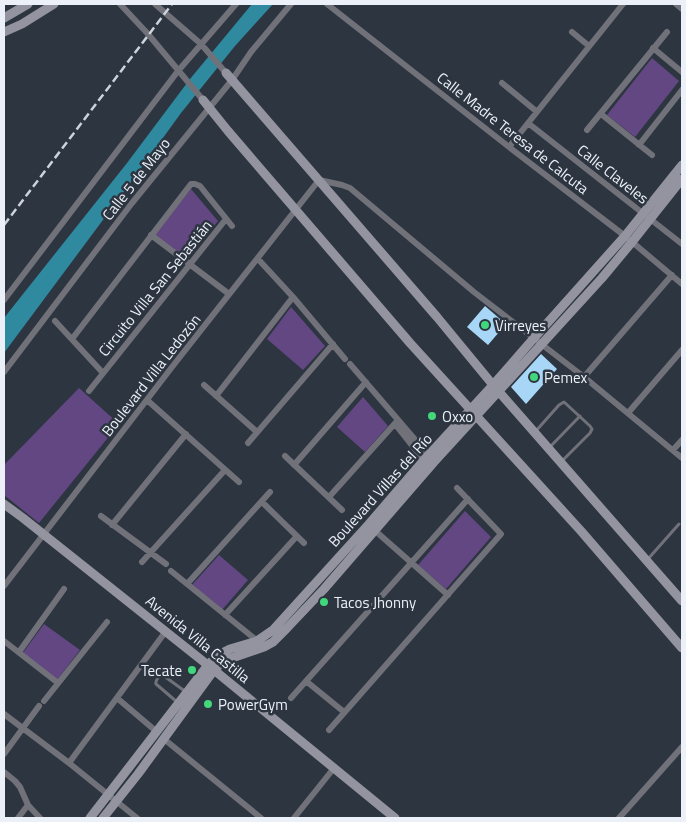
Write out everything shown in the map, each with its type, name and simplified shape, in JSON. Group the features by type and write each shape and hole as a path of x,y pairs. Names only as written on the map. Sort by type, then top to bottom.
{"street":[{"path":"4,18 28,4"},
{"path":"120,4 148,34 295,210 410,343 581,530 682,648"},
{"path":"155,4 202,45 438,317 496,388 682,601"},
{"path":"4,300 178,71 236,4"},
{"name":"Calle 5 de Mayo","path":"4,372 206,103 291,4"},
{"name":"Calle Madre Teresa de Calcuta","path":"327,4 628,239 682,284"},
{"path":"508,147 622,4"},
{"path":"676,4 682,9"},
{"path":"4,32 22,24 53,5"},
{"path":"572,32 589,46"},
{"path":"587,130 667,32"},
{"path":"653,48 682,72"},
{"path":"502,83 536,111"},
{"path":"638,144 682,90"},
{"path":"601,114 652,155"},
{"name":"Calle Claveles","path":"528,123 682,244"},
{"name":"Boulevard Villas del Río","path":"647,216 682,165"},
{"path":"319,180 350,188 474,292 538,340 682,458"},
{"name":"Boulevard Villa Ledozón","path":"4,586 319,180"},
{"name":"Boulevard Villas del Río","path":"103,818 164,739 218,655 230,649 273,642 287,628 324,589 372,527 473,412 538,340 602,278 628,239 647,216 682,180"},
{"path":"72,339 190,185 194,183 200,186 232,226"},
{"name":"Circuito Villa San Sebastián","path":"89,391 226,219"},
{"path":"151,235 229,294"},
{"path":"258,259 366,382 429,461"},
{"path":"584,377 672,275"},
{"path":"216,396 293,297"},
{"name":"Circuito Villa San Sebastián","path":"55,321 103,373"},
{"path":"248,443 333,344"},
{"path":"628,413 682,350"},
{"path":"294,465 366,382"},
{"path":"204,385 257,432"},
{"path":"147,400 239,482"},
{"path":"329,498 397,422"},
{"path":"112,525 186,434"},
{"path":"673,450 682,440"},
{"path":"285,456 342,510"},
{"path":"142,562 225,470"},
{"path":"329,730 501,534 457,488"},
{"path":"187,584 270,492"},
{"path":"291,698 468,500"},
{"path":"262,502 304,543"},
{"name":"Avenida Villa Castilla","path":"4,504 166,631 395,818"},
{"path":"100,516 166,564"},
{"path":"372,527 448,595"},
{"path":"225,615 297,536"},
{"path":"171,571 261,644"},
{"path":"19,652 64,589"},
{"path":"4,754 107,622"},
{"path":"69,763 166,631"},
{"path":"4,641 58,683"},
{"name":"Boulevard Villas del Río","path":"90,818 186,692 211,668"},
{"path":"306,681 344,712"},
{"path":"117,698 156,732"},
{"path":"4,714 137,818"},
{"path":"164,739 261,818"},
{"path":"619,818 682,747"},
{"path":"294,818 334,768"},
{"path":"4,772 20,786 28,805 40,818"},
{"path":"18,818 28,805"}],"lane":[{"path":"535,432 564,402 590,426 592,429 590,433 561,463"},
{"path":"549,448 580,416"},
{"path":"646,561 679,524"},
{"path":"178,703 156,684 158,678 161,675 164,676 186,692"}],"shaded area":[{"path":"652,58 679,81 635,137 607,115"},
{"path":"191,189 218,221 187,259 155,235"},
{"path":"291,307 325,346 303,370 267,339"},
{"path":"79,388 119,424 39,523 4,495 4,465"},
{"path":"363,397 388,426 365,452 337,427"},
{"path":"465,511 491,537 446,589 418,565"},
{"path":"219,555 248,580 222,610 191,586"},
{"path":"44,624 80,650 57,680 22,654"}],"water":[{"path":"252,4 273,4 235,46 181,113 4,353 4,318 127,163 190,79"}],"building":[{"path":"485,306 506,324 488,345 467,327"},
{"name":"Pemex","path":"541,354 557,369 526,404 511,387"}],"railway":[{"path":"4,225 172,4"}],"place":[{"name":"Virreyes","path":"485,325"},
{"name":"Pemex","path":"534,377"},
{"name":"Oxxo","path":"432,416"},
{"name":"Tacos Jhonny","path":"324,602"},
{"name":"Tecate","path":"192,670"},
{"name":"PowerGym","path":"208,704"}]}
